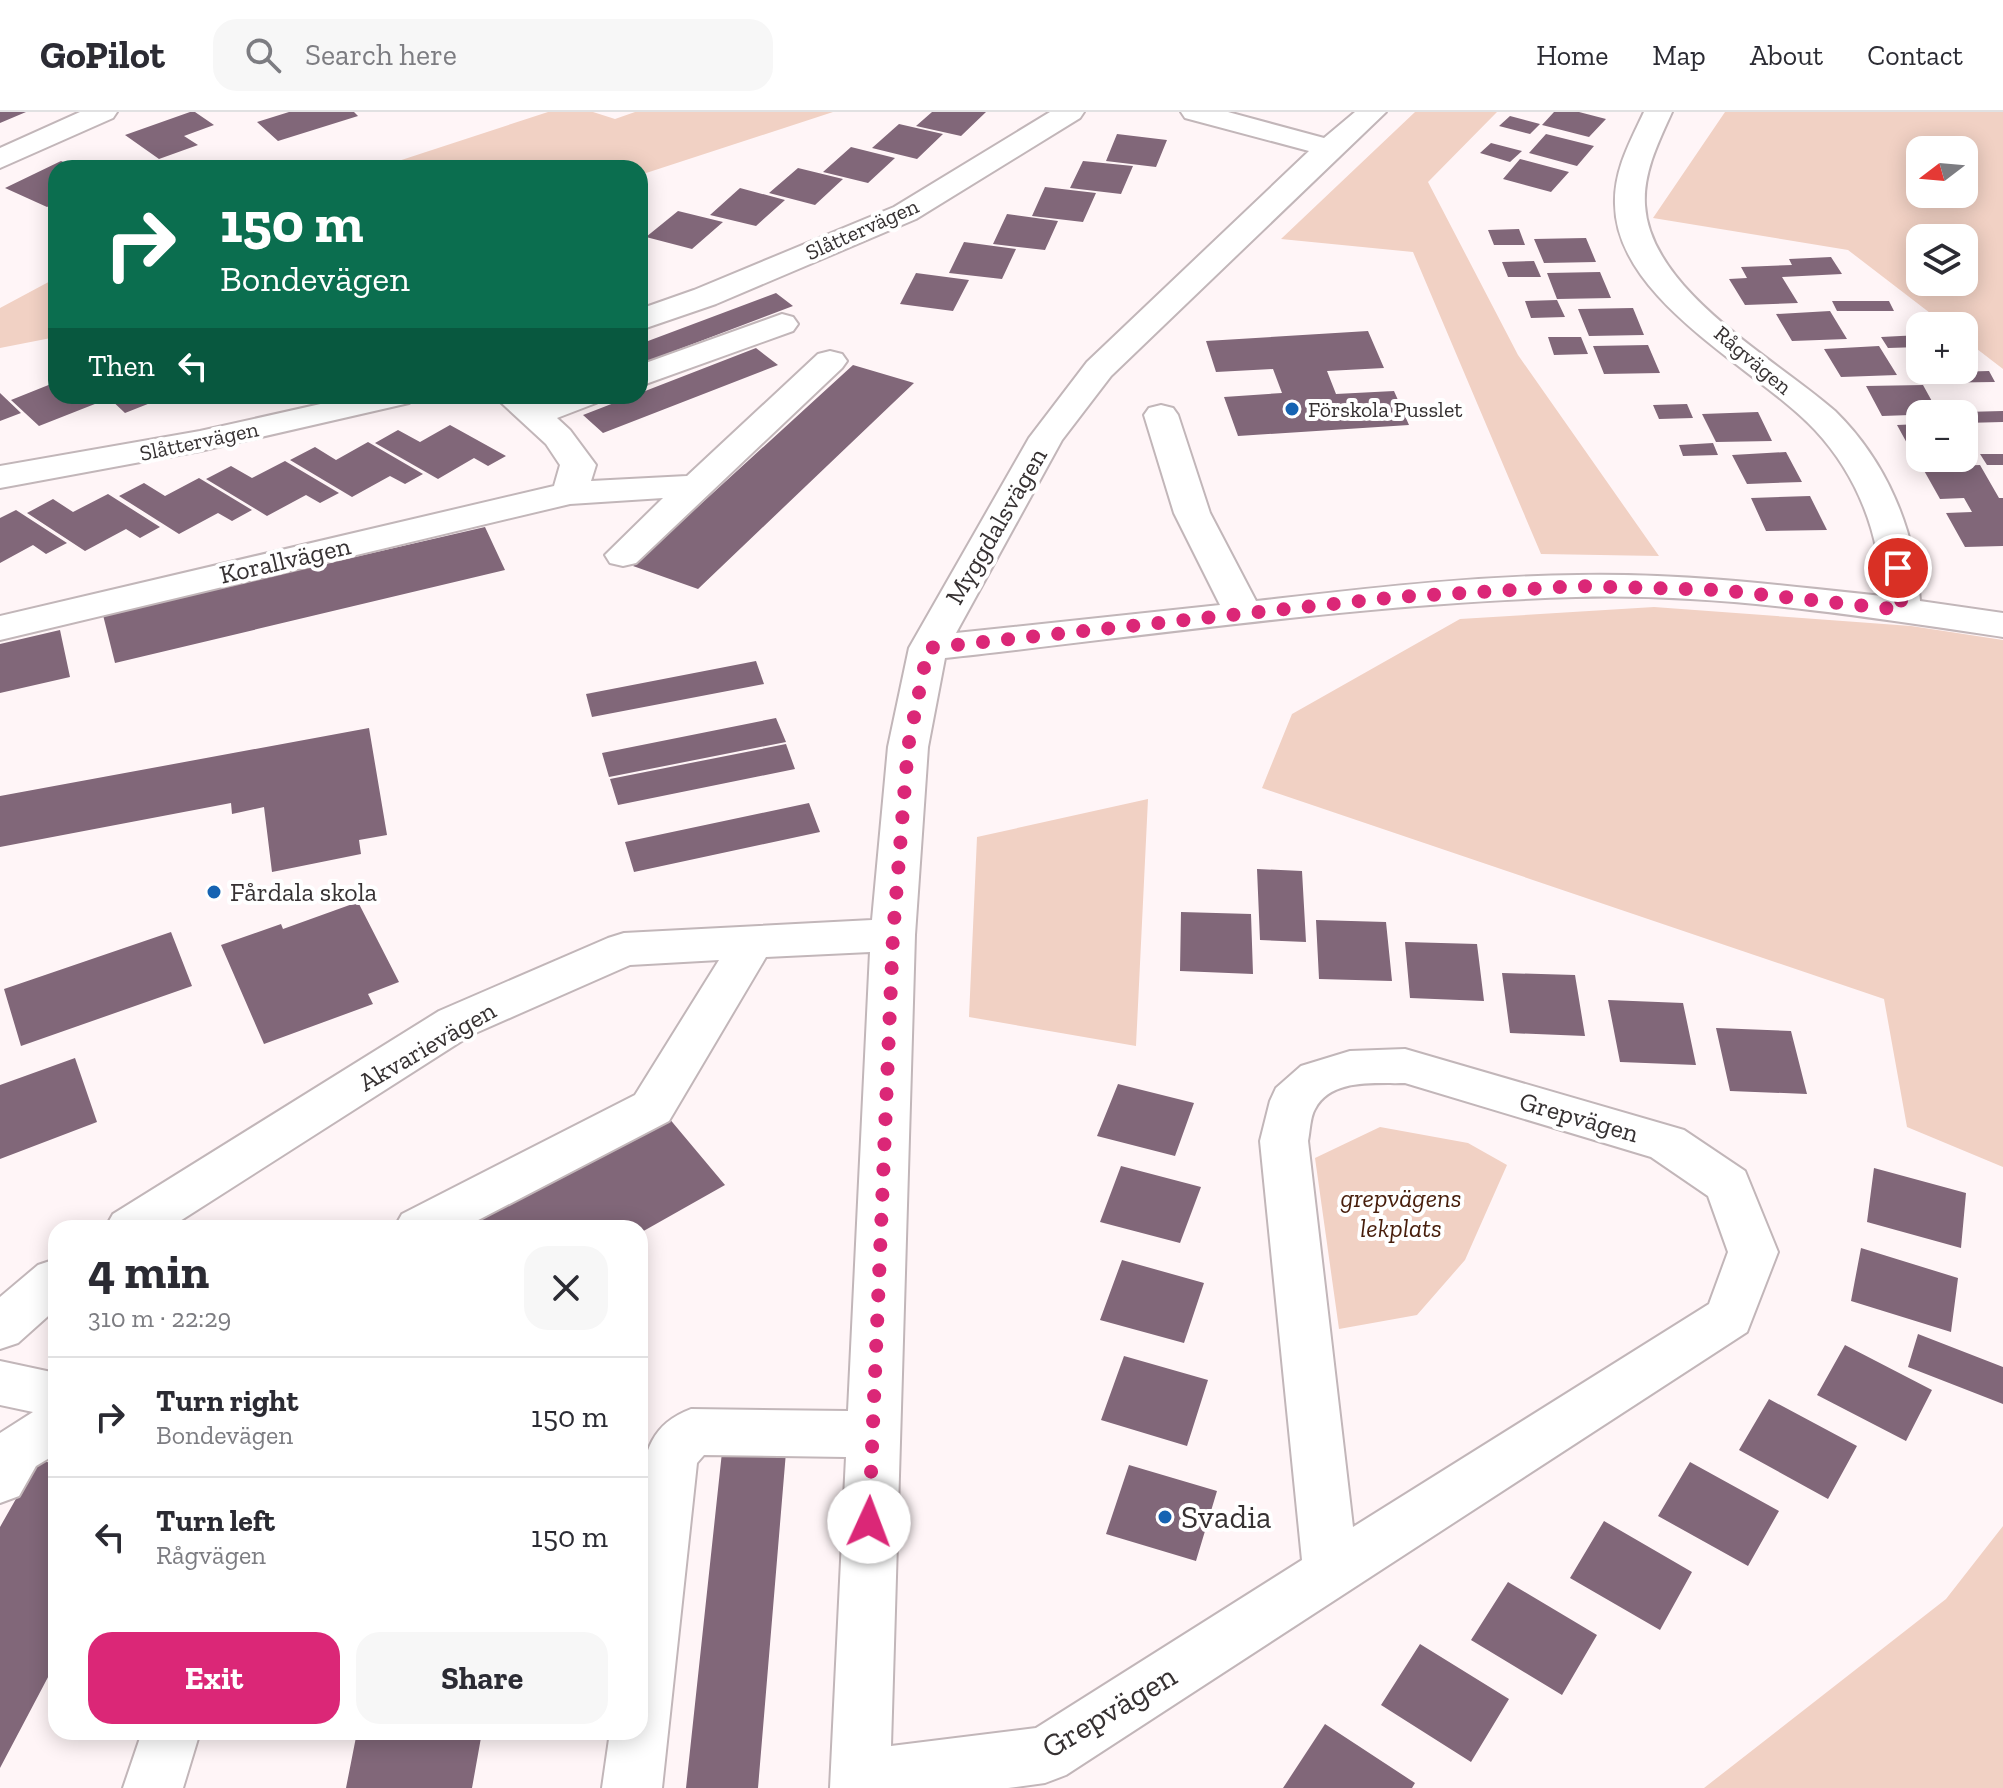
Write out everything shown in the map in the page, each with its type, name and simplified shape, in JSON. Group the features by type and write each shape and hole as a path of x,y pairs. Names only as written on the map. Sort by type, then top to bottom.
{"street":[{"path":"0,159 103,112"},
{"name":"Slåttervägen","path":"648,317 705,297 905,213 1070,112"},
{"path":"1195,112 1329,148"},
{"name":"Myggdalsvägen","path":"861,1783 893,935 908,747 928,648 1046,438 1099,369 1329,148 1372,112"},
{"name":"Rågvägen","path":"1658,112 1631,179 1628,205 1638,244 1672,294 1830,425 1872,486 1896,549 1902,610"},
{"path":"648,373 782,324"},
{"path":"623,555 830,361"},
{"name":"Slåttervägen","path":"0,477 163,450 362,404"},
{"path":"522,405 558,437 578,465 570,493"},
{"path":"1161,415 1192,513 1244,614"},
{"name":"Korallvägen","path":"0,628 570,493 696,486"},
{"path":"928,648 1397,597 1578,586 1720,590 1902,610 2003,625"},
{"name":"Akvarievägen","path":"143,1220 455,1023 624,949 893,935"},
{"path":"435,1220 652,1108 752,943"},
{"name":"Grepvägen","path":"861,1783 1045,1755 1331,1572 1729,1317 1753,1252 1728,1185 1667,1143 1405,1066 1350,1068 1317,1078 1293,1101 1284,1141 1331,1572"},
{"path":"1,1327 48,1286"},
{"path":"0,1383 48,1393"},
{"path":"0,1479 17,1450 48,1431"},
{"path":"648,1652 671,1455 691,1432 872,1434"},
{"path":"153,1788 168,1740"},
{"path":"632,1788 638,1740"}],"green space":[{"path":"548,112 593,112 615,119 635,112 833,112 648,172 648,160 401,160"},
{"path":"1415,112 1497,112 1428,182 1518,355 1659,556 1541,554 1413,252 1281,239"},
{"path":"1725,112 2003,112 2003,369 1978,350 1978,312 1929,312 1908,296 1978,296 1978,224 1906,224 1906,295 1848,250 1653,218"},
{"path":"48,282 48,339 0,348 0,308"},
{"path":"1654,607 1911,626 2003,640 2003,1167 1907,1127 1884,999 1262,788 1292,714 1460,619"},
{"path":"1148,799 1136,1046 969,1017 977,837"},
{"name":"grepvägens lekplats","path":"1380,1127 1468,1143 1507,1165 1465,1260 1417,1315 1339,1329 1315,1158"},
{"path":"2003,1526 2003,1788 1704,1788 1946,1599"}],"building":[{"path":"0,112 26,112 0,123"},
{"path":"190,112 214,125 184,136 198,145 159,159 125,135"},
{"path":"289,112 354,112 358,116 278,141 257,122"},
{"path":"932,112 986,112 961,136 916,126"},
{"path":"1554,112 1579,112 1606,119 1589,137 1542,125"},
{"path":"1510,116 1540,124 1530,134 1499,126"},
{"path":"899,124 943,134 917,159 872,148"},
{"path":"1117,134 1167,140 1156,167 1106,161"},
{"path":"1546,134 1594,146 1577,166 1529,153"},
{"path":"1491,143 1522,151 1510,162 1480,153"},
{"path":"851,147 895,158 868,183 823,172"},
{"path":"1520,159 1569,172 1551,192 1503,179"},
{"path":"1083,161 1133,166 1121,194 1070,188"},
{"path":"48,167 47,207 5,188"},
{"path":"798,168 843,179 815,205 769,193"},
{"path":"1045,187 1096,193 1083,222 1032,216"},
{"path":"740,188 785,200 756,226 710,215"},
{"path":"678,211 723,222 692,249 648,235"},
{"path":"1007,214 1058,221 1045,250 993,244"},
{"path":"1519,229 1525,245 1494,245 1488,230"},
{"path":"1586,238 1596,262 1544,263 1534,239"},
{"path":"964,242 1016,249 1002,279 949,273"},
{"path":"1831,257 1842,274 1782,277 1798,303 1745,305 1729,279 1747,278 1741,267 1792,265 1789,259"},
{"path":"1534,261 1541,277 1508,277 1502,262"},
{"path":"1600,272 1611,298 1557,299 1547,273"},
{"path":"916,273 969,280 953,311 900,304"},
{"path":"776,293 793,306 648,361 648,341"},
{"path":"1557,300 1565,317 1531,318 1525,301"},
{"path":"1832,301 1889,301 1894,311 1837,311"},
{"path":"1633,308 1644,335 1589,336 1578,309"},
{"path":"1830,311 1847,339 1792,341 1776,314"},
{"path":"1368,331 1384,368 1327,371 1336,394 1394,391 1409,425 1238,436 1224,397 1282,393 1273,369 1216,372 1206,341"},
{"path":"1906,336 1906,347 1888,348 1881,337"},
{"path":"1548,337 1581,337 1588,354 1554,355"},
{"path":"1648,345 1660,373 1604,374 1593,346"},
{"path":"1879,346 1897,375 1841,377 1824,349"},
{"path":"756,348 778,365 603,433 583,415 611,404 648,404 648,390"},
{"path":"853,365 914,383 698,589 633,566"},
{"path":"1978,371 1989,371 1995,382 1978,382"},
{"path":"48,385 48,404 95,404 39,426 11,400"},
{"path":"1923,385 1931,400 1906,400 1906,415 1882,416 1866,386"},
{"path":"0,393 21,413 0,421"},
{"path":"115,404 148,404 125,413"},
{"path":"1687,404 1693,418 1659,419 1653,405"},
{"path":"2003,411 2003,422 1978,423 1978,412"},
{"path":"1758,412 1772,441 1716,442 1702,414"},
{"path":"450,425 506,456 488,466 474,458 438,479 375,443 398,430 420,442"},
{"path":"1897,425 1906,425 1906,441"},
{"path":"368,442 423,474 405,484 390,476 352,497 290,460 315,447 336,460"},
{"path":"1713,443 1718,455 1683,456 1679,445"},
{"path":"1786,452 1802,482 1747,484 1732,455"},
{"path":"1980,454 2003,454 2003,465 1987,465"},
{"path":"285,461 339,493 320,503 306,495 267,516 206,479 231,466 252,478"},
{"path":"1978,465 1999,498 2003,498 2003,546 1965,547 1946,513 1972,512 1964,498 1940,499 1925,472 1978,472"},
{"path":"199,478 252,510 232,521 218,513 179,534 119,496 144,483 165,496"},
{"path":"108,494 160,527 140,538 126,529 85,551 27,513 53,499 73,512"},
{"path":"1810,496 1827,530 1766,531 1751,498"},
{"path":"16,510 67,543 46,554 33,545 0,563 0,518"},
{"path":"485,527 505,570 115,663 103,615"},
{"path":"60,630 70,677 0,693 0,644"},
{"path":"756,661 764,684 592,717 586,694"},
{"path":"776,718 786,742 609,777 602,753"},
{"path":"369,728 387,835 359,840 361,854 272,872 264,807 232,814 231,803 0,847 0,796"},
{"path":"786,744 795,769 618,805 610,779"},
{"path":"809,803 820,832 634,872 625,842"},
{"path":"1257,869 1302,871 1306,942 1260,940"},
{"path":"358,902 399,982 368,994 373,1004 264,1044 221,945 281,924 283,929"},
{"path":"1181,912 1251,914 1253,974 1180,971"},
{"path":"1316,920 1386,922 1392,981 1319,979"},
{"path":"171,932 192,986 21,1046 4,989"},
{"path":"1405,942 1477,944 1484,1001 1410,998"},
{"path":"1502,973 1575,975 1585,1036 1510,1033"},
{"path":"1608,1000 1683,1003 1696,1065 1620,1062"},
{"path":"1716,1028 1791,1031 1807,1094 1730,1091"},
{"path":"75,1058 97,1122 0,1159 0,1085"},
{"path":"1118,1084 1194,1103 1175,1156 1097,1136"},
{"path":"668,1117 725,1185 648,1228 648,1220 476,1220"},
{"path":"1121,1166 1201,1187 1180,1243 1100,1222"},
{"path":"1874,1168 1966,1193 1961,1248 1867,1222"},
{"path":"1861,1248 1958,1278 1951,1332 1851,1301"},
{"path":"1122,1260 1204,1283 1184,1343 1100,1320"},
{"path":"1918,1334 2003,1367 2003,1404 1908,1367"},
{"path":"1845,1345 1932,1390 1906,1441 1817,1395"},
{"path":"1124,1356 1208,1380 1187,1446 1101,1420"},
{"path":"1769,1399 1857,1446 1828,1499 1739,1450"},
{"path":"722,1452 786,1452 758,1788 686,1788"},
{"path":"38,1460 48,1462 48,1677 0,1768 0,1527"},
{"path":"1690,1462 1779,1511 1748,1566 1658,1516"},
{"path":"1129,1465 1217,1491 1196,1561 1106,1534"},
{"path":"1604,1521 1692,1572 1660,1630 1570,1578"},
{"path":"1508,1582 1597,1635 1562,1695 1471,1640"},
{"path":"1420,1644 1509,1699 1471,1762 1381,1705"},
{"path":"1325,1724 1415,1783 1412,1788 1283,1788"},
{"path":"355,1740 481,1740 472,1788 346,1788"}],"place":[{"name":"Förskola Pusslet","path":"1292,409"},
{"name":"Fårdala skola","path":"214,892"},
{"name":"Svadia","path":"1165,1517"}],"route":[{"path":"869,1522 893,935 908,747 928,648 1397,597 1578,586 1720,590 1902,610 1898,568"}]}
